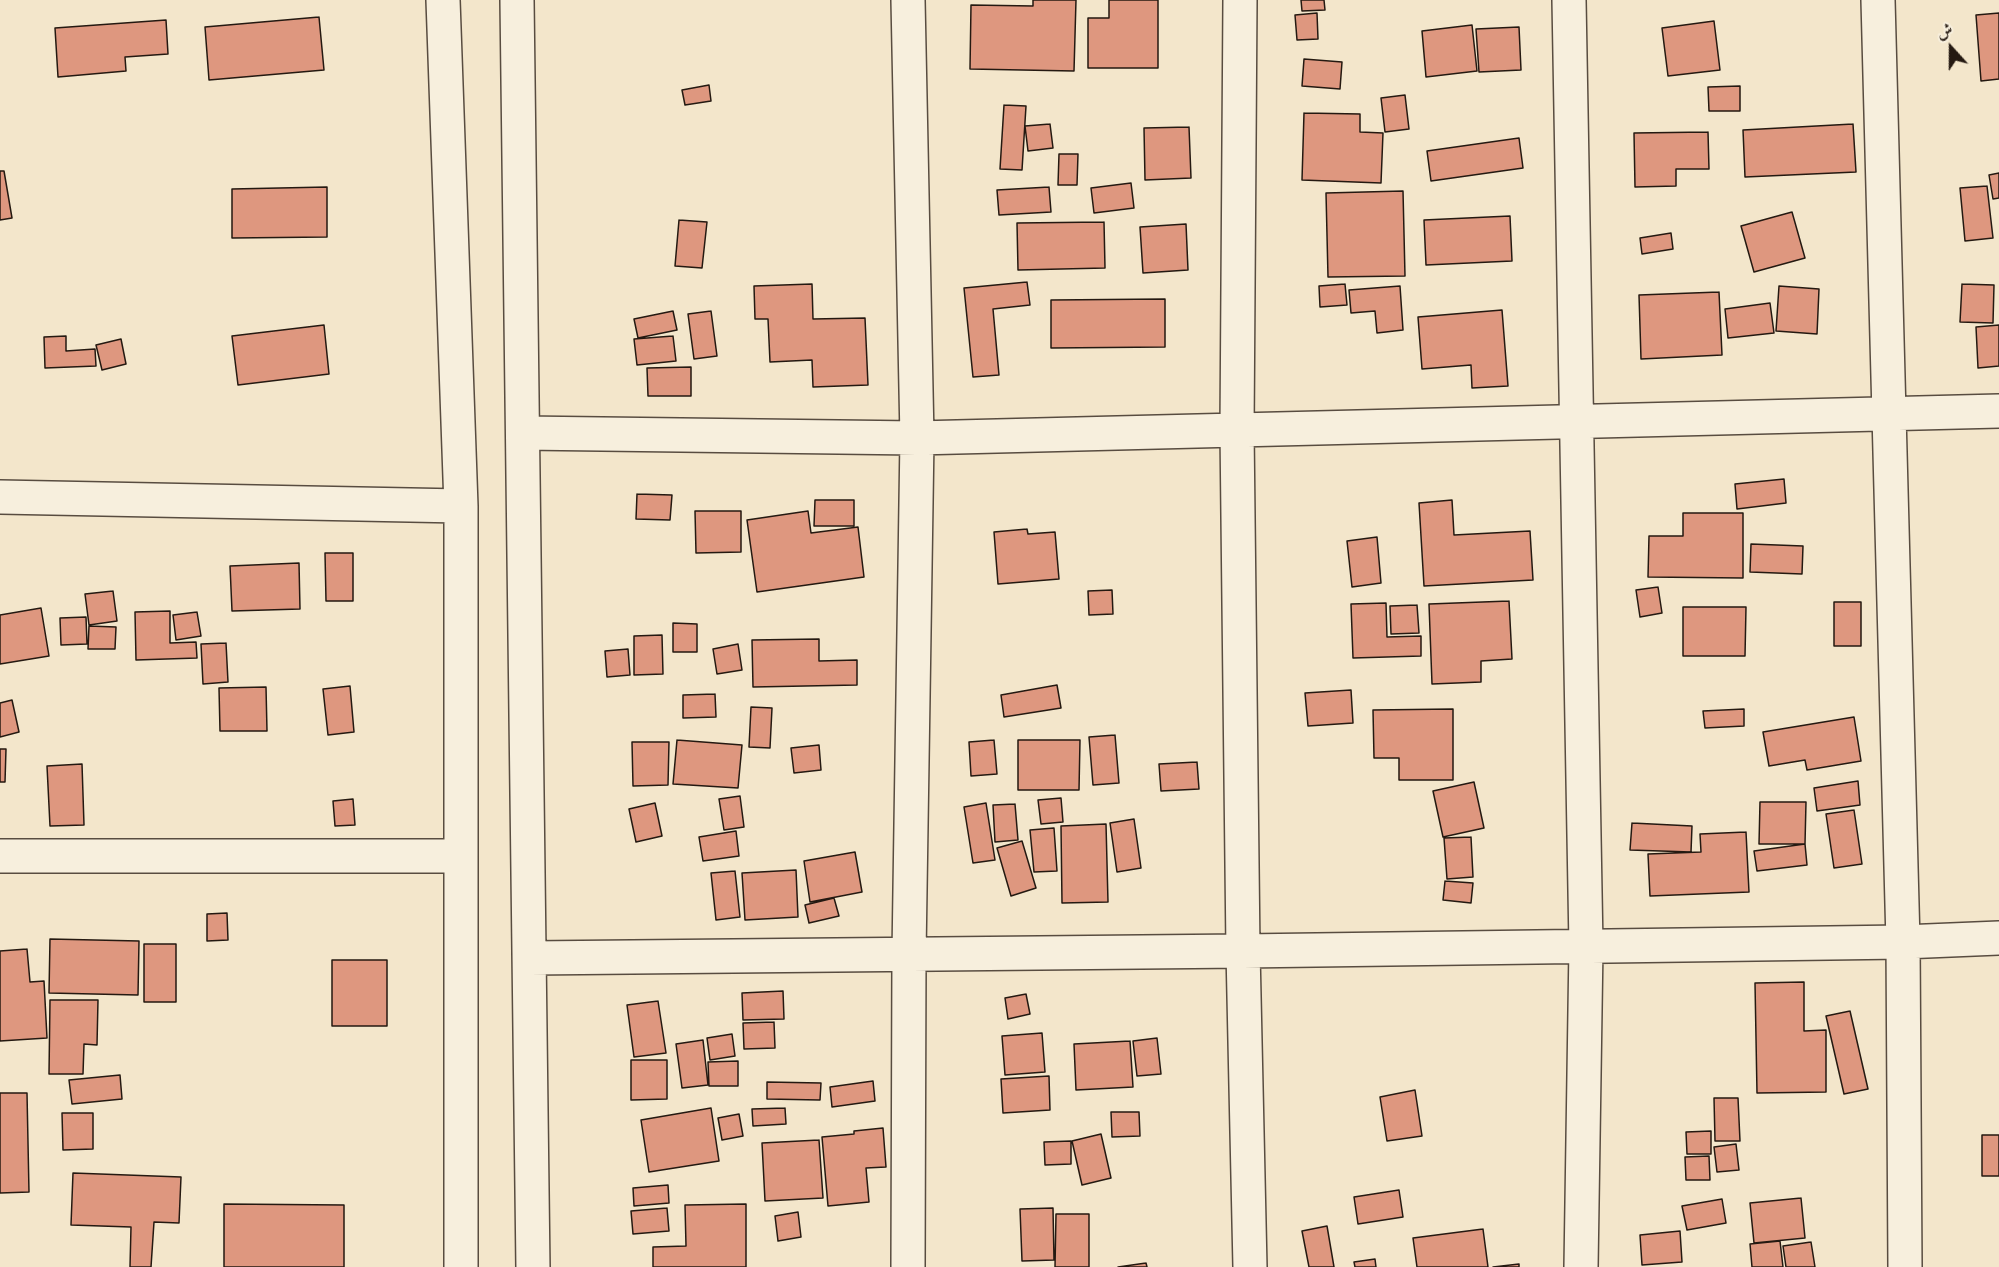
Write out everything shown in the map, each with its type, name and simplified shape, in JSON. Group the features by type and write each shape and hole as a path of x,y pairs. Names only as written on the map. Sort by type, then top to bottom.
{"street":[{"path":"442,0 461,506 461,1267"},
{"path":"517,0 533,1267"},
{"path":"908,0 917,438 909,954 908,1267"},
{"path":"1240,0 1237,430 1243,951 1250,1267"},
{"path":"1569,0 1586,946 1581,1267"},
{"path":"1878,0 1903,942 1905,1267"},
{"path":"523,433 917,438 1999,411"},
{"path":"0,497 461,506"},
{"path":"0,856 461,856"},
{"path":"530,958 1243,951 1903,942 1999,938"}],"building":[{"path":"1033,0 1076,0 1074,71 970,69 971,5 1033,6"},
{"path":"1109,0 1158,0 1158,68 1088,68 1088,18 1109,18"},
{"path":"1301,0 1324,0 1325,10 1302,11"},
{"path":"1317,13 1318,39 1297,40 1295,15"},
{"path":"1999,13 1999,79 1981,81 1976,15"},
{"path":"319,17 324,70 209,80 205,27"},
{"path":"166,20 168,54 125,57 126,71 58,77 55,28"},
{"path":"1714,21 1720,70 1668,76 1662,28"},
{"path":"1472,25 1477,71 1426,77 1422,31"},
{"path":"1519,27 1521,70 1479,72 1476,29"},
{"path":"1304,59 1342,62 1340,89 1302,86"},
{"path":"709,85 711,101 685,105 682,90"},
{"path":"1740,86 1740,111 1709,111 1708,87"},
{"path":"1405,95 1409,129 1385,132 1381,98"},
{"path":"1004,105 1026,106 1022,170 1000,169"},
{"path":"1304,113 1360,114 1360,132 1383,133 1381,183 1302,180"},
{"path":"1050,124 1053,148 1028,151 1025,126"},
{"path":"1853,124 1856,172 1745,177 1743,130"},
{"path":"1189,127 1191,178 1145,180 1144,128"},
{"path":"1708,132 1709,169 1676,169 1676,186 1635,187 1634,133"},
{"path":"1519,138 1523,168 1431,181 1427,151"},
{"path":"1059,154 1078,154 1077,185 1058,185"},
{"path":"0,171 4,171 12,218 0,220"},
{"path":"1999,173 1999,198 1993,199 1989,175"},
{"path":"1131,183 1134,208 1094,213 1091,188"},
{"path":"1987,186 1993,238 1965,241 1960,188"},
{"path":"327,187 327,237 232,238 232,189"},
{"path":"1049,187 1051,212 999,215 997,190"},
{"path":"1403,191 1405,276 1328,277 1326,193"},
{"path":"1792,212 1805,258 1754,272 1741,226"},
{"path":"1510,216 1512,261 1426,265 1424,220"},
{"path":"679,220 707,222 702,268 675,266"},
{"path":"1104,222 1105,268 1018,270 1017,223"},
{"path":"1186,224 1188,270 1143,273 1140,227"},
{"path":"1671,233 1673,249 1642,254 1640,238"},
{"path":"1027,282 1030,305 993,309 999,375 973,377 964,288"},
{"path":"812,284 813,319 865,318 868,385 813,387 812,360 770,362 768,319 755,319 754,286"},
{"path":"1345,284 1347,305 1320,307 1319,286"},
{"path":"1962,284 1994,285 1993,323 1960,322"},
{"path":"1400,286 1403,330 1377,333 1375,311 1351,313 1349,290"},
{"path":"1779,286 1819,289 1817,334 1776,331"},
{"path":"1719,292 1722,355 1641,359 1639,295"},
{"path":"1165,299 1165,347 1051,348 1051,300"},
{"path":"1770,303 1774,333 1728,338 1725,309"},
{"path":"1502,310 1508,386 1472,388 1471,365 1422,369 1418,317"},
{"path":"673,311 677,330 638,338 634,319"},
{"path":"711,311 717,356 694,359 688,314"},
{"path":"324,325 329,374 238,385 232,336"},
{"path":"1999,325 1999,366 1978,368 1976,327"},
{"path":"66,336 66,351 95,349 96,366 45,368 44,337"},
{"path":"673,336 676,361 637,365 634,339"},
{"path":"121,339 126,364 102,370 96,345"},
{"path":"691,367 691,396 648,396 647,368"},
{"path":"1784,479 1786,503 1737,509 1735,484"},
{"path":"637,494 672,495 670,520 636,519"},
{"path":"815,500 854,500 854,526 814,526"},
{"path":"1452,500 1454,535 1530,531 1533,580 1424,586 1419,503"},
{"path":"695,511 741,511 741,552 696,553"},
{"path":"808,511 811,533 858,527 864,577 757,592 747,520"},
{"path":"1683,513 1743,513 1743,578 1648,577 1649,536 1683,536"},
{"path":"1027,529 1028,534 1055,532 1059,579 998,584 994,532"},
{"path":"1377,537 1381,583 1352,587 1347,541"},
{"path":"1751,544 1803,546 1802,574 1750,572"},
{"path":"325,553 353,553 353,601 326,601"},
{"path":"299,563 300,609 232,611 230,566"},
{"path":"1658,587 1662,613 1640,617 1636,590"},
{"path":"1112,590 1113,614 1089,615 1088,591"},
{"path":"113,591 117,621 89,625 85,594"},
{"path":"1509,601 1512,659 1481,661 1481,682 1432,684 1429,604"},
{"path":"1834,602 1861,602 1861,646 1834,646"},
{"path":"1386,603 1387,637 1421,636 1421,656 1353,658 1351,604"},
{"path":"1417,605 1419,633 1391,634 1390,606"},
{"path":"1683,607 1746,607 1745,656 1683,656"},
{"path":"41,608 49,656 0,664 0,615"},
{"path":"170,611 170,643 196,642 197,658 136,660 135,612"},
{"path":"197,612 201,636 176,640 173,615"},
{"path":"86,617 87,644 61,645 60,618"},
{"path":"673,623 697,624 697,652 673,652"},
{"path":"89,626 116,627 115,649 88,649"},
{"path":"662,635 663,674 634,675 634,636"},
{"path":"819,639 819,661 857,660 857,685 753,687 752,640"},
{"path":"226,643 228,682 203,684 201,644"},
{"path":"738,644 742,670 717,674 713,649"},
{"path":"628,649 630,675 607,677 605,651"},
{"path":"1057,685 1061,708 1004,717 1001,695"},
{"path":"350,686 354,732 328,735 323,689"},
{"path":"266,687 267,731 220,731 219,688"},
{"path":"1351,690 1353,723 1308,726 1305,693"},
{"path":"715,694 716,717 683,718 683,695"},
{"path":"12,700 19,732 0,737 0,703"},
{"path":"751,707 772,708 770,748 749,747"},
{"path":"1453,709 1453,780 1399,780 1399,758 1374,758 1373,710"},
{"path":"1744,709 1744,726 1705,728 1703,711"},
{"path":"1854,717 1861,761 1807,770 1805,760 1769,766 1763,732"},
{"path":"1115,735 1119,783 1093,785 1089,737"},
{"path":"677,740 742,745 738,788 673,784"},
{"path":"994,740 997,774 971,776 969,742"},
{"path":"1018,740 1080,740 1079,790 1018,790"},
{"path":"632,742 669,742 668,785 633,786"},
{"path":"819,745 821,770 794,773 791,748"},
{"path":"0,749 6,749 5,782 0,782"},
{"path":"1197,762 1199,789 1161,791 1159,764"},
{"path":"82,764 84,825 50,826 47,766"},
{"path":"1858,781 1860,805 1817,811 1814,788"},
{"path":"1474,782 1484,828 1443,837 1433,791"},
{"path":"740,796 744,827 724,830 719,799"},
{"path":"1061,798 1063,822 1041,824 1038,800"},
{"path":"353,799 355,825 335,826 333,801"},
{"path":"1760,802 1806,802 1805,844 1759,844"},
{"path":"655,803 662,836 636,842 629,809"},
{"path":"986,803 995,860 973,863 964,807"},
{"path":"1015,804 1018,840 995,842 993,805"},
{"path":"1854,810 1862,864 1834,868 1826,814"},
{"path":"1134,819 1141,868 1117,872 1110,823"},
{"path":"1632,823 1692,826 1691,852 1630,850"},
{"path":"1106,824 1108,902 1062,903 1061,826"},
{"path":"1054,828 1057,871 1034,872 1030,830"},
{"path":"736,831 739,856 703,861 699,837"},
{"path":"1746,832 1749,892 1650,896 1648,854 1701,852 1700,834"},
{"path":"1471,837 1473,877 1447,879 1444,838"},
{"path":"1022,841 1036,888 1011,896 997,848"},
{"path":"1805,844 1807,865 1757,871 1754,851"},
{"path":"855,852 862,892 810,902 804,861"},
{"path":"796,870 798,917 745,920 742,873"},
{"path":"735,871 740,917 716,920 711,873"},
{"path":"1445,881 1473,883 1471,903 1443,900"},
{"path":"834,898 839,916 809,923 805,905"},
{"path":"227,913 228,940 207,941 207,914"},
{"path":"50,939 139,941 138,995 49,993"},
{"path":"144,944 176,944 176,1002 144,1002"},
{"path":"27,949 30,982 44,981 47,1038 0,1041 0,951"},
{"path":"332,960 387,960 387,1026 332,1026"},
{"path":"1804,982 1804,1031 1826,1030 1826,1092 1757,1093 1755,983"},
{"path":"783,991 784,1019 743,1020 742,993"},
{"path":"1026,994 1030,1014 1008,1019 1005,998"},
{"path":"50,1000 98,1000 97,1045 84,1044 83,1074 49,1074"},
{"path":"658,1001 666,1053 634,1057 627,1005"},
{"path":"1850,1011 1868,1089 1844,1094 1826,1016"},
{"path":"774,1022 775,1048 744,1049 743,1023"},
{"path":"1042,1033 1045,1072 1005,1075 1002,1036"},
{"path":"732,1034 735,1056 710,1060 707,1038"},
{"path":"1157,1038 1161,1074 1137,1076 1133,1041"},
{"path":"703,1040 708,1085 682,1088 676,1044"},
{"path":"1130,1041 1133,1087 1076,1090 1074,1044"},
{"path":"631,1060 667,1060 667,1099 631,1100"},
{"path":"738,1061 738,1086 709,1086 708,1062"},
{"path":"120,1075 122,1099 72,1104 69,1080"},
{"path":"1049,1076 1050,1110 1003,1113 1001,1079"},
{"path":"873,1081 875,1101 832,1107 830,1087"},
{"path":"767,1082 821,1083 820,1100 767,1099"},
{"path":"1415,1090 1422,1136 1387,1141 1380,1097"},
{"path":"0,1093 27,1093 29,1192 0,1193"},
{"path":"1714,1098 1738,1098 1740,1141 1715,1141"},
{"path":"711,1108 719,1161 649,1172 641,1120"},
{"path":"785,1108 786,1124 753,1126 752,1109"},
{"path":"1111,1112 1139,1112 1140,1136 1112,1137"},
{"path":"62,1113 93,1113 93,1149 63,1150"},
{"path":"739,1114 743,1136 722,1140 718,1118"},
{"path":"883,1128 886,1167 866,1168 869,1202 828,1206 822,1137"},
{"path":"1711,1131 1711,1154 1687,1154 1686,1132"},
{"path":"1101,1134 1111,1178 1082,1185 1072,1141"},
{"path":"1982,1135 1999,1135 1999,1176 1982,1176"},
{"path":"819,1140 823,1198 765,1201 762,1143"},
{"path":"1071,1141 1071,1164 1045,1165 1044,1142"},
{"path":"1736,1144 1739,1170 1717,1172 1714,1147"},
{"path":"1709,1156 1710,1180 1686,1180 1685,1157"},
{"path":"73,1173 181,1177 179,1223 154,1222 151,1267 130,1267 131,1227 71,1225"},
{"path":"668,1185 669,1203 634,1206 633,1188"},
{"path":"1399,1190 1403,1217 1358,1224 1354,1197"},
{"path":"1801,1198 1805,1238 1754,1243 1750,1203"},
{"path":"1722,1199 1726,1223 1687,1230 1682,1206"},
{"path":"224,1204 344,1205 344,1267 224,1267"},
{"path":"746,1204 746,1267 653,1267 653,1247 686,1246 685,1205"},
{"path":"667,1208 669,1231 633,1234 631,1211"},
{"path":"1053,1208 1054,1260 1022,1261 1020,1209"},
{"path":"798,1212 801,1237 778,1241 775,1216"},
{"path":"1056,1214 1089,1214 1089,1267 1055,1267"},
{"path":"1327,1226 1334,1267 1309,1267 1302,1231"},
{"path":"1483,1229 1488,1267 1417,1267 1413,1238"},
{"path":"1680,1231 1682,1262 1642,1265 1640,1235"},
{"path":"1780,1241 1783,1267 1752,1267 1750,1244"},
{"path":"1811,1242 1815,1267 1786,1267 1783,1246"},
{"path":"1375,1259 1376,1267 1355,1267 1354,1262"},
{"path":"1146,1263 1147,1267 1118,1267"},
{"path":"1519,1264 1519,1267 1493,1267"}]}
